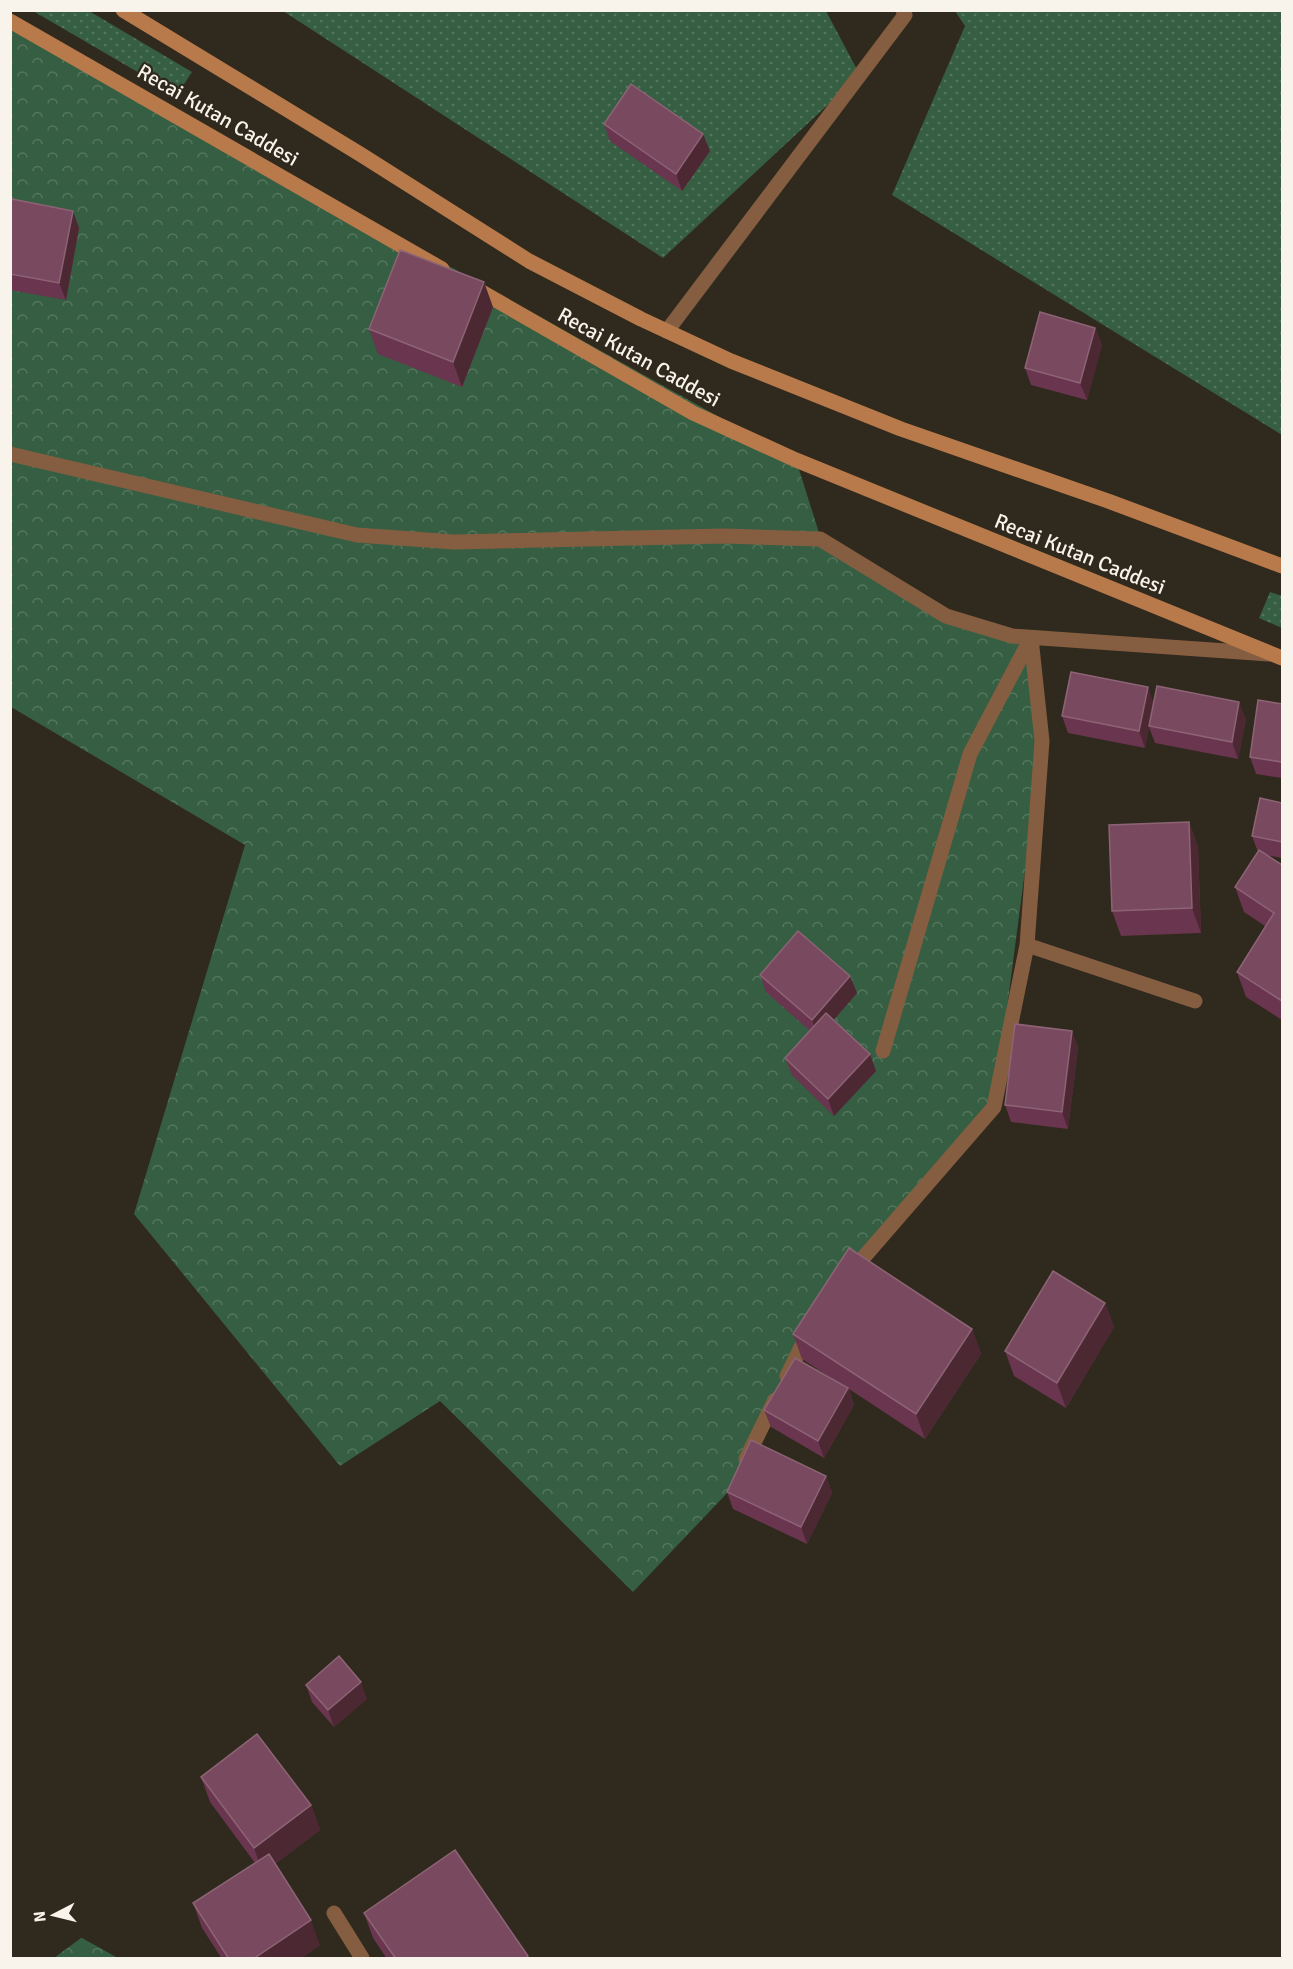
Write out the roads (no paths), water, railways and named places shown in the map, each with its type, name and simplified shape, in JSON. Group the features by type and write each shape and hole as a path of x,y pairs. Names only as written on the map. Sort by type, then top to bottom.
{"main road":[{"name":"Recai Kutan Caddesi","path":"123,10 360,154 529,261 667,331 731,361 901,429 1108,501 1282,566"},
{"name":"Recai Kutan Caddesi","path":"10,21 693,413 903,505 1279,656"}],"street":[{"path":"667,331 905,15 903,10"},
{"path":"10,454 357,535 454,542 702,537 820,539 946,616 1012,636 1279,656"},
{"path":"838,1287 994,1107 1027,945 1042,741 1031,638"},
{"path":"883,1051 970,754 1031,638"},
{"path":"1027,945 1195,1001"},
{"path":"741,1469 817,1315"},
{"path":"334,1913 362,1959"}]}
